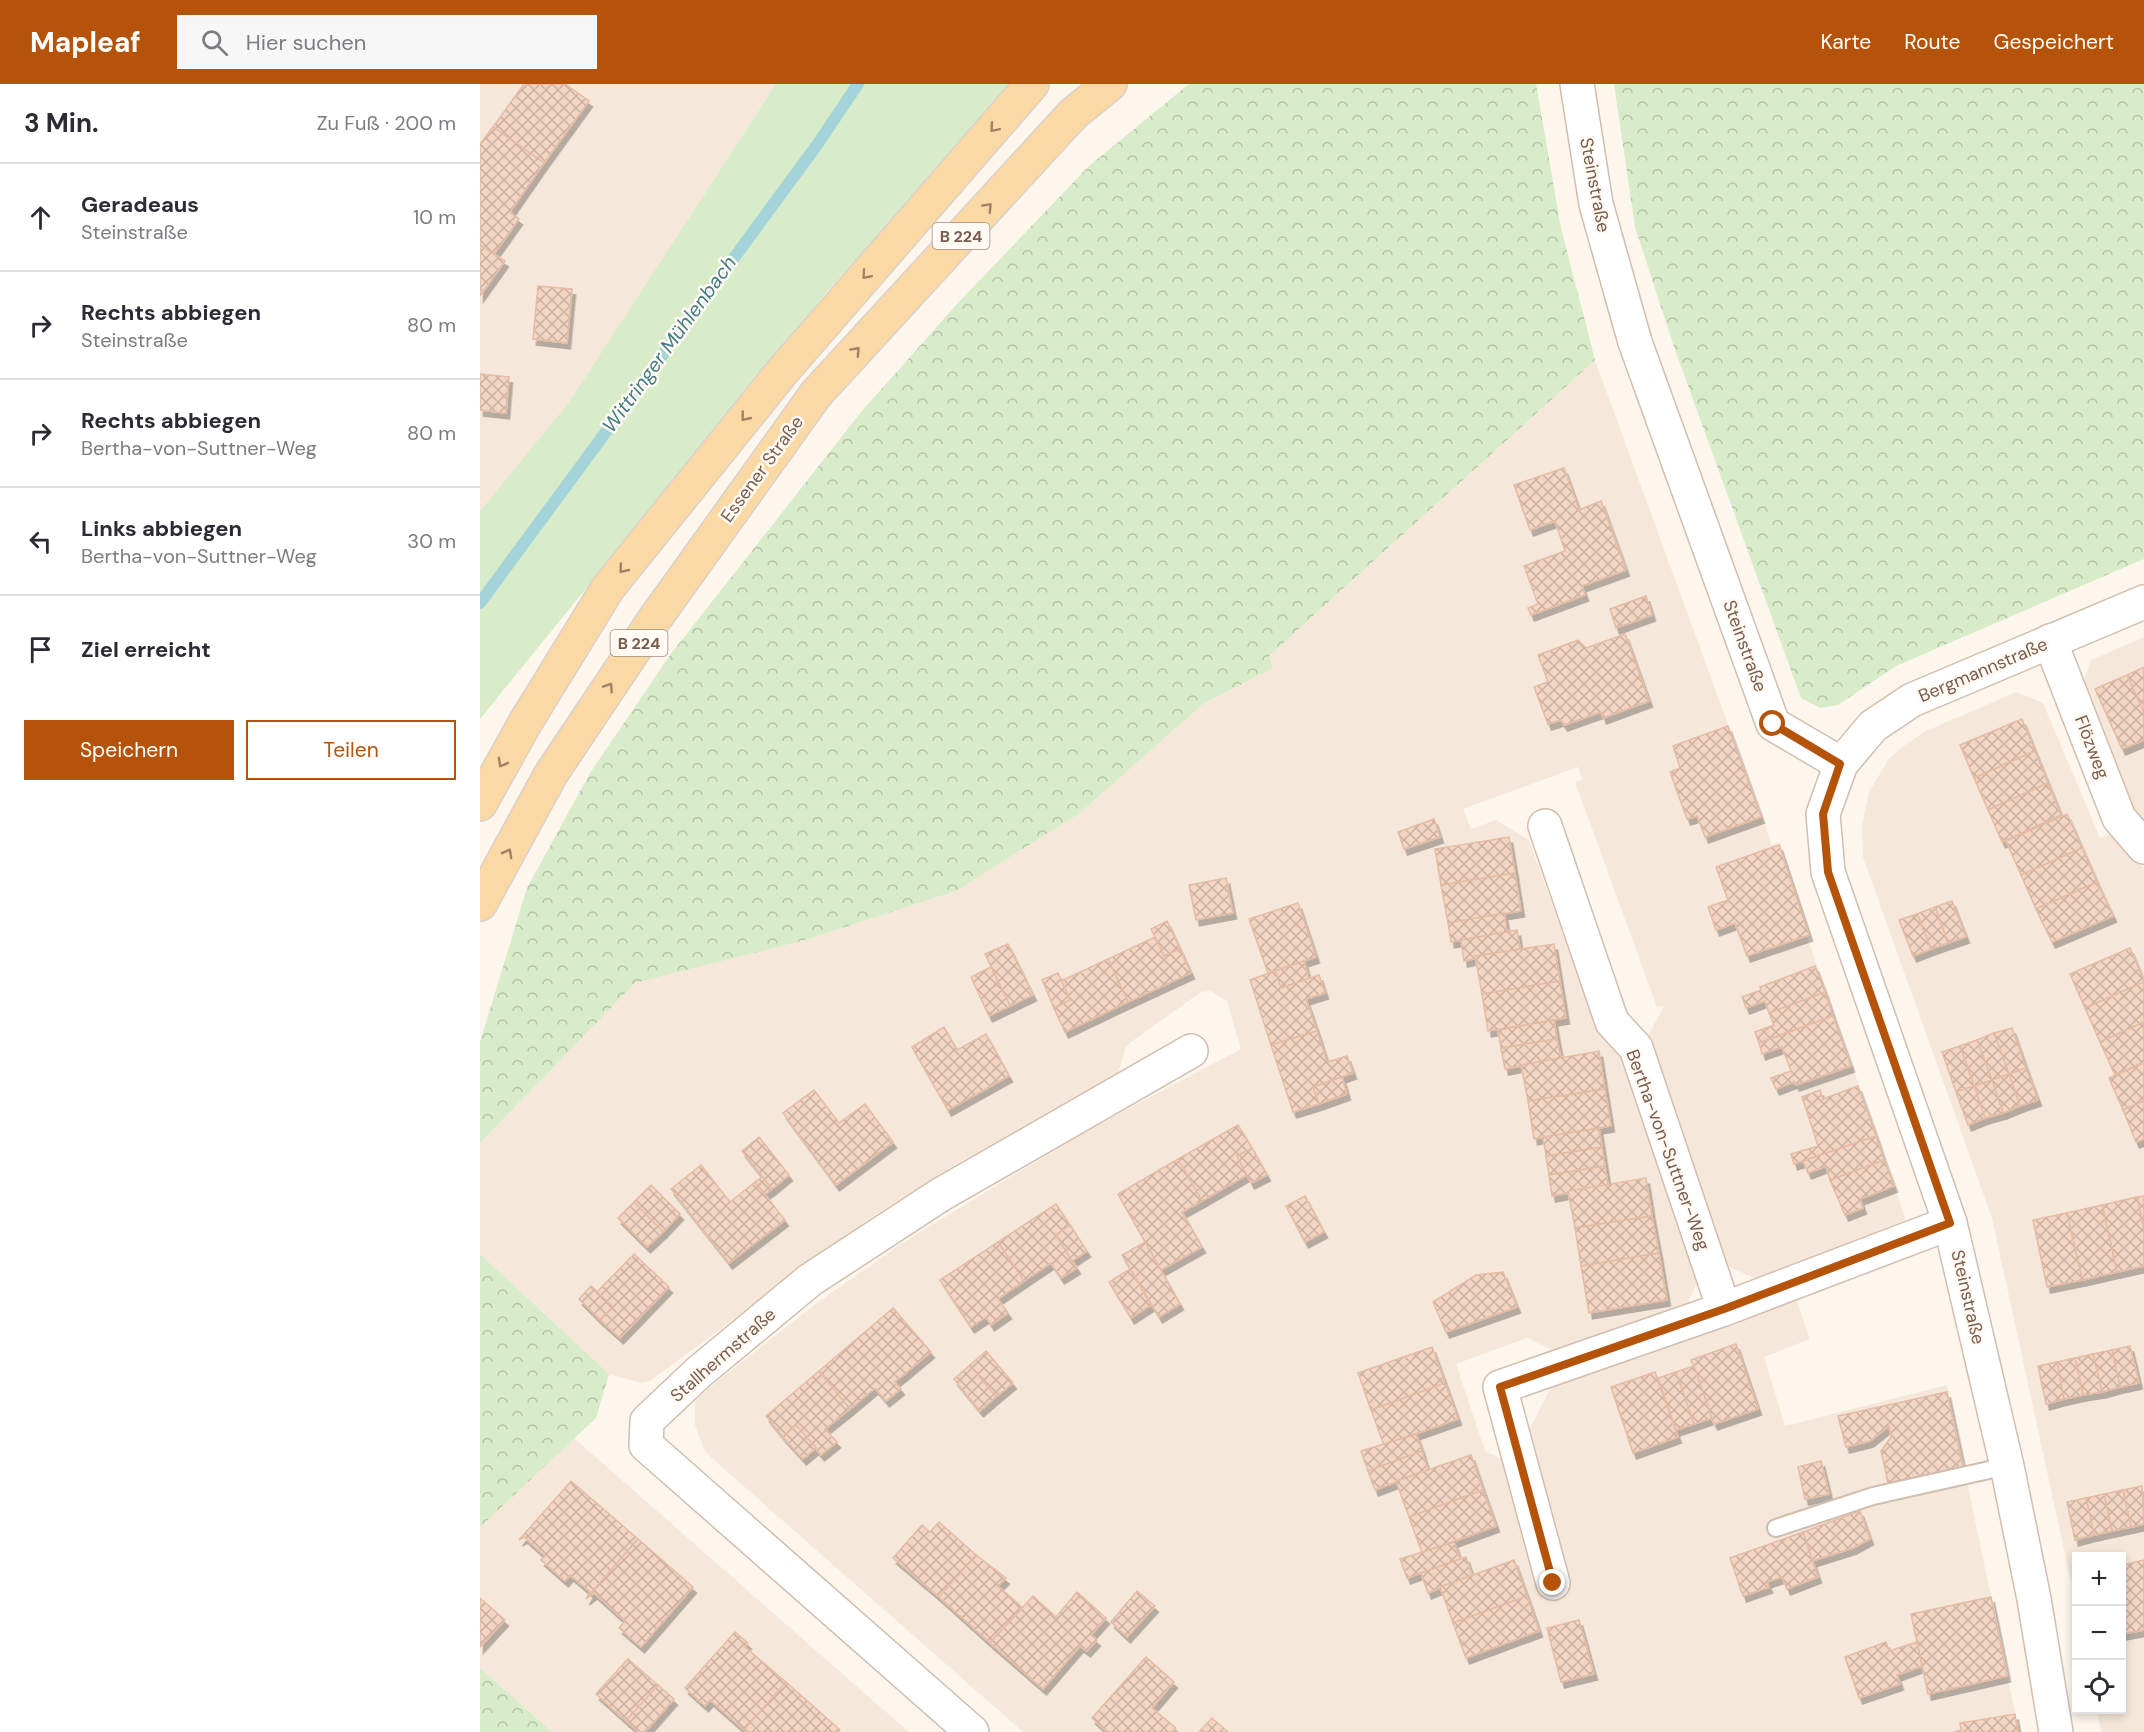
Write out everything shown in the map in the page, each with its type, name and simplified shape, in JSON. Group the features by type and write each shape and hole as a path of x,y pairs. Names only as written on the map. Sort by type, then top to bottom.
{"main road":[{"name":"B 224","path":"480,804 525,723 608,588 782,372 1032,84"},
{"name":"Essener Straße","path":"480,904 551,774 654,621 816,394 1073,114 1110,84"}],"street":[{"name":"Steinstraße","path":"1577,84 1596,204 1635,342 1773,724 1840,764 1823,814 1828,872 1950,1223 2007,1466 2034,1599 2056,1732"},
{"name":"Bergmannstraße","path":"1840,764 1873,726 1912,700 2144,602"},
{"name":"Flözweg","path":"2050,641 2119,818 2144,847"},
{"name":"Bertha-von-Suttner-Weg","path":"1545,826 1612,1022 1636,1048 1724,1309"},
{"name":"Stallhermstraße","path":"972,1732 646,1445 647,1421 699,1372 810,1280 940,1195 1191,1051"},
{"path":"1553,1583 1500,1387 1724,1309 1950,1223"}],"lane":[{"path":"1776,1528 1873,1496 2007,1466"}],"shaded area":[{"path":"480,84 776,84 569,402 480,511"},
{"path":"1595,360 1772,845 1780,842 1811,935 1807,937 1906,1220 1760,1281 1728,1266 1647,1038 1664,1006 1657,1007 1575,782 1582,779 1578,767 1463,809 1471,829 1496,820 1529,840 1598,1032 1620,1054 1699,1278 1687,1304 1552,1350 1527,1338 1456,1364 1485,1451 1502,1459 1539,1591 1528,1432 1551,1387 1732,1325 1796,1299 1810,1339 1764,1357 1785,1426 1947,1385 2019,1732 1023,1732 705,1451 695,1425 695,1401 817,1303 904,1242 1088,1130 1241,1049 1227,1001 1210,991 1201,992 1131,1042 1126,1047 1118,1073 955,1165 875,1215 650,1381 641,1383 609,1374 480,1254 480,1143 635,983 802,941 956,891 1080,813 1203,704 1273,668 1269,656"},
{"path":"2144,637 2144,825 2135,814 2081,689 2091,660"},
{"path":"2016,692 2043,703 2100,838 2113,833 2144,869 2144,1732 2101,1732 2098,1714 2126,1714 2126,1552 2072,1552 2072,1587 1992,1218 1863,857 1862,826 1869,792 1889,759 1924,732"},
{"path":"574,1438 909,1732 552,1732 480,1668 480,1527"}],"green space":[{"path":"776,84 1022,84 954,153 825,294 480,719 480,511 569,402"},
{"path":"1189,84 1536,84 1561,228 1595,360 1269,656 1273,668 1203,704 1080,813 956,891 802,941 635,983 480,1143 480,1042 527,888 590,773 670,655 861,412 957,304 1089,166"},
{"path":"1614,84 2144,84 2144,559 1896,666 1838,705 1820,708 1801,698 1674,347 1635,227"},
{"path":"480,1254 609,1374 596,1418 480,1527"},
{"path":"480,1668 552,1732 480,1732"}],"building":[{"path":"524,84 565,84 589,101 544,163 493,127"},
{"path":"493,127 544,163 510,212 519,219 494,254 480,245 480,144"},
{"path":"480,245 505,261 480,296"},
{"path":"538,286 572,289 567,343 533,339"},
{"path":"480,374 509,377 506,413 480,410"},
{"path":"1564,468 1579,510 1601,501 1626,570 1582,586 1585,595 1531,615 1528,608 1538,604 1524,566 1565,551 1555,521 1530,530 1514,485"},
{"path":"1646,596 1652,615 1616,628 1610,609"},
{"path":"1625,634 1649,701 1603,718 1601,712 1564,725 1561,720 1548,724 1534,687 1548,682 1538,655 1578,640 1586,648"},
{"path":"2144,667 2144,713 2127,675"},
{"path":"2127,675 2144,713 2144,740 2122,749 2095,689"},
{"path":"2022,719 2035,751 1974,778 1960,745"},
{"path":"1728,726 1761,817 1705,837 1697,816 1687,819 1670,772 1680,768 1673,746"},
{"path":"2035,751 2048,783 1988,810 1974,778"},
{"path":"2048,783 2061,815 2002,842 1988,810"},
{"path":"2067,814 2082,848 2021,875 2006,841"},
{"path":"1434,819 1440,837 1404,849 1398,832"},
{"path":"1509,837 1515,873 1441,885 1435,849"},
{"path":"1779,845 1809,935 1747,956 1735,923 1716,930 1708,907 1728,900 1716,867"},
{"path":"2082,848 2097,882 2036,909 2021,875"},
{"path":"1515,873 1521,911 1448,923 1441,885"},
{"path":"1226,878 1233,913 1196,920 1189,885"},
{"path":"2097,882 2113,916 2052,942 2036,909"},
{"path":"1952,901 1966,937 1948,943 1935,907"},
{"path":"1298,903 1316,957 1268,973 1249,919"},
{"path":"1935,907 1948,943 1931,949 1917,914"},
{"path":"1504,913 1507,932 1451,942 1448,923"},
{"path":"1917,914 1931,949 1913,956 1899,920"},
{"path":"1167,921 1180,949 1164,956 1151,929"},
{"path":"1517,930 1520,949 1464,961 1461,940"},
{"path":"1155,937 1164,956 1180,949 1191,973 1128,1002 1108,959"},
{"path":"1008,944 1033,995 1010,1006 985,954"},
{"path":"1554,944 1560,981 1482,994 1475,956"},
{"path":"2130,948 2144,982 2085,1008 2070,974"},
{"path":"1108,959 1128,1002 1065,1032 1054,1008 1070,1000 1061,981"},
{"path":"1304,961 1309,979 1281,988 1275,971"},
{"path":"1815,966 1825,992 1769,1013 1765,1001 1746,1008 1742,997 1761,990 1760,987"},
{"path":"991,967 1010,1006 989,1016 971,977"},
{"path":"1275,971 1281,988 1319,975 1325,993 1306,999 1317,1031 1271,1045 1250,980"},
{"path":"1058,973 1070,1000 1054,1008 1042,980"},
{"path":"1560,981 1566,1018 1488,1031 1482,994"},
{"path":"2144,982 2144,1022 2100,1042 2085,1008"},
{"path":"1825,992 1833,1016 1759,1043 1755,1032 1774,1025 1769,1013"},
{"path":"1833,1016 1851,1066 1796,1085 1794,1082 1776,1089 1771,1078 1791,1071 1782,1047 1762,1054 1759,1043"},
{"path":"1554,1020 1557,1039 1501,1048 1498,1030"},
{"path":"2144,1022 2144,1062 2115,1075 2100,1042"},
{"path":"944,1027 957,1050 986,1034 1009,1076 948,1110 912,1047"},
{"path":"2012,1028 2026,1068 2009,1074 1994,1033"},
{"path":"1317,1031 1327,1062 1347,1056 1353,1073 1313,1087 1319,1104 1293,1112 1271,1045"},
{"path":"1994,1033 2009,1074 1992,1080 1977,1040"},
{"path":"1557,1039 1561,1058 1505,1069 1501,1048"},
{"path":"1977,1040 1992,1080 1974,1086 1960,1046"},
{"path":"1960,1046 1974,1086 1956,1092 1942,1052"},
{"path":"1599,1051 1605,1089 1528,1101 1521,1065"},
{"path":"2144,1063 2144,1101 2123,1110 2109,1078"},
{"path":"2026,1068 2038,1100 2020,1106 2009,1074"},
{"path":"2009,1074 2020,1106 2003,1113 1992,1080"},
{"path":"1342,1077 1347,1094 1319,1104 1313,1087"},
{"path":"1992,1080 2003,1113 1985,1118 1974,1086"},
{"path":"1858,1086 1876,1136 1794,1164 1791,1154 1818,1146 1802,1097 1820,1090 1823,1099"},
{"path":"1974,1086 1985,1118 1968,1125 1956,1092"},
{"path":"1605,1089 1611,1126 1534,1139 1528,1101"},
{"path":"814,1090 839,1123 865,1104 893,1142 836,1185 783,1113"},
{"path":"2144,1101 2144,1139 2136,1142 2123,1110"},
{"path":"1238,1125 1252,1148 1237,1156 1247,1175 1202,1201 1178,1159"},
{"path":"1599,1128 1602,1147 1546,1156 1543,1137"},
{"path":"1876,1136 1884,1160 1830,1180 1826,1166 1808,1173 1803,1161"},
{"path":"759,1137 789,1175 772,1189 742,1151"},
{"path":"1602,1147 1605,1166 1549,1175 1546,1156"},
{"path":"1252,1148 1267,1175 1251,1183 1237,1156"},
{"path":"1178,1159 1202,1201 1182,1212 1202,1247 1161,1270 1118,1194"},
{"path":"1884,1160 1894,1186 1860,1199 1863,1208 1845,1215 1830,1180"},
{"path":"701,1165 730,1202 755,1182 785,1220 729,1263 671,1189"},
{"path":"1605,1166 1608,1185 1552,1196 1549,1175"},
{"path":"762,1177 772,1189 765,1194 755,1182"},
{"path":"1646,1178 1652,1216 1575,1228 1568,1191"},
{"path":"651,1185 680,1214 663,1232 634,1202"},
{"path":"1305,1196 1324,1232 1305,1242 1286,1206"},
{"path":"2144,1196 2144,1230 2137,1197"},
{"path":"2137,1197 2144,1230 2144,1266 2117,1272 2102,1205"},
{"path":"634,1202 663,1232 647,1247 618,1218"},
{"path":"1056,1204 1070,1225 1056,1235 1077,1268 1061,1278 1051,1263 1024,1281 998,1242"},
{"path":"2102,1205 2117,1272 2082,1280 2067,1213"},
{"path":"2067,1213 2082,1280 2047,1287 2033,1220"},
{"path":"1652,1216 1659,1253 1581,1266 1575,1228"},
{"path":"1070,1225 1087,1251 1072,1261 1056,1235"},
{"path":"998,1242 1024,1281 998,1299 1008,1313 991,1325 986,1317 971,1327 940,1280"},
{"path":"1145,1242 1180,1304 1159,1317 1122,1255"},
{"path":"1659,1253 1667,1300 1589,1313 1581,1266"},
{"path":"634,1254 669,1287 620,1338 600,1320 613,1307 597,1292"},
{"path":"1130,1269 1151,1305 1131,1318 1109,1282"},
{"path":"1503,1272 1517,1307 1446,1332 1433,1302 1476,1275"},
{"path":"591,1286 613,1307 600,1320 579,1299"},
{"path":"893,1308 931,1352 895,1382 901,1389 886,1401 875,1388 850,1409 819,1371"},
{"path":"1736,1344 1758,1409 1714,1424 1691,1360"},
{"path":"2130,1346 2139,1383 2120,1387 2112,1350"},
{"path":"1432,1347 1445,1383 1371,1410 1358,1373"},
{"path":"2112,1350 2120,1387 2102,1392 2093,1354"},
{"path":"986,1351 1013,1383 996,1397 970,1365"},
{"path":"2093,1354 2102,1392 2083,1395 2075,1358"},
{"path":"2075,1358 2083,1395 2064,1399 2057,1362"},
{"path":"2057,1362 2064,1399 2046,1404 2038,1366"},
{"path":"970,1365 996,1397 980,1411 954,1379"},
{"path":"1694,1366 1712,1418 1694,1424 1676,1372"},
{"path":"819,1371 850,1409 825,1429 837,1442 821,1455 796,1425 783,1437 766,1416"},
{"path":"1655,1372 1678,1437 1633,1453 1611,1387"},
{"path":"1676,1372 1694,1424 1676,1430 1658,1378"},
{"path":"1445,1383 1458,1419 1384,1445 1371,1410"},
{"path":"1947,1392 1963,1467 1888,1483 1881,1451 1891,1437 1889,1426 1870,1441 1846,1447 1838,1416"},
{"path":"796,1425 816,1448 803,1459 783,1437"},
{"path":"1416,1434 1422,1451 1368,1471 1361,1451"},
{"path":"1422,1451 1428,1470 1375,1490 1368,1471"},
{"path":"1471,1455 1483,1490 1409,1517 1396,1481"},
{"path":"1821,1461 1829,1494 1805,1499 1798,1467"},
{"path":"571,1481 638,1539 586,1599 590,1592 570,1575 565,1581 541,1560 545,1556 524,1537 519,1540"},
{"path":"2142,1486 2144,1524 2131,1527 2123,1490"},
{"path":"1483,1490 1496,1526 1422,1553 1409,1517"},
{"path":"2123,1490 2131,1527 2112,1531 2104,1494"},
{"path":"2104,1494 2112,1531 2094,1535 2086,1498"},
{"path":"2086,1498 2094,1535 2075,1540 2067,1502"},
{"path":"1860,1511 1870,1539 1853,1548 1812,1561 1803,1532"},
{"path":"939,1522 976,1555 939,1597 893,1558 922,1525 930,1532"},
{"path":"1803,1532 1818,1577 1787,1589 1782,1577 1767,1582 1769,1587 1743,1596 1730,1558"},
{"path":"638,1539 693,1587 641,1647 619,1628 625,1621 594,1593 586,1599"},
{"path":"1454,1542 1460,1559 1407,1578 1400,1559"},
{"path":"976,1555 1006,1578 998,1586 1022,1607 990,1643 939,1597"},
{"path":"1466,1557 1472,1575 1428,1593 1421,1573"},
{"path":"1514,1560 1527,1596 1453,1623 1440,1587"},
{"path":"2144,1560 2144,1630 2126,1633 2126,1606 2126,1564"},
{"path":"1137,1591 1155,1606 1127,1637 1111,1622"},
{"path":"1077,1592 1106,1618 1091,1635 1097,1640 1087,1651 1080,1646 1043,1689 990,1643 1033,1596 1056,1617"},
{"path":"1527,1596 1539,1631 1466,1658 1453,1623"},
{"path":"1991,1597 2007,1676 1928,1694 1911,1614"},
{"path":"480,1598 505,1620 480,1647"},
{"path":"1579,1620 1594,1674 1561,1682 1547,1628"},
{"path":"735,1632 748,1643 745,1647 786,1682 744,1730 710,1700 705,1706 685,1688"},
{"path":"1886,1642 1889,1651 1917,1642 1922,1666 1897,1675 1900,1684 1859,1698 1845,1657"},
{"path":"1146,1657 1174,1682 1152,1708 1176,1728 1173,1732 1107,1732 1092,1718"},
{"path":"628,1659 658,1685 626,1721 596,1694"},
{"path":"786,1682 840,1730 838,1732 746,1732 744,1730"},
{"path":"658,1685 674,1699 645,1732 639,1732 626,1721"},
{"path":"2015,1714 2018,1732 1954,1732 1961,1730 1960,1723"},
{"path":"1212,1718 1228,1732 1199,1732"}],"waterway":[{"name":"Wittringer Mühlenbach","path":"480,603 817,145 858,84"}],"route":[{"path":"1553,1583 1500,1387 1724,1309 1950,1223 1828,872 1823,814 1840,764 1773,724"}]}
